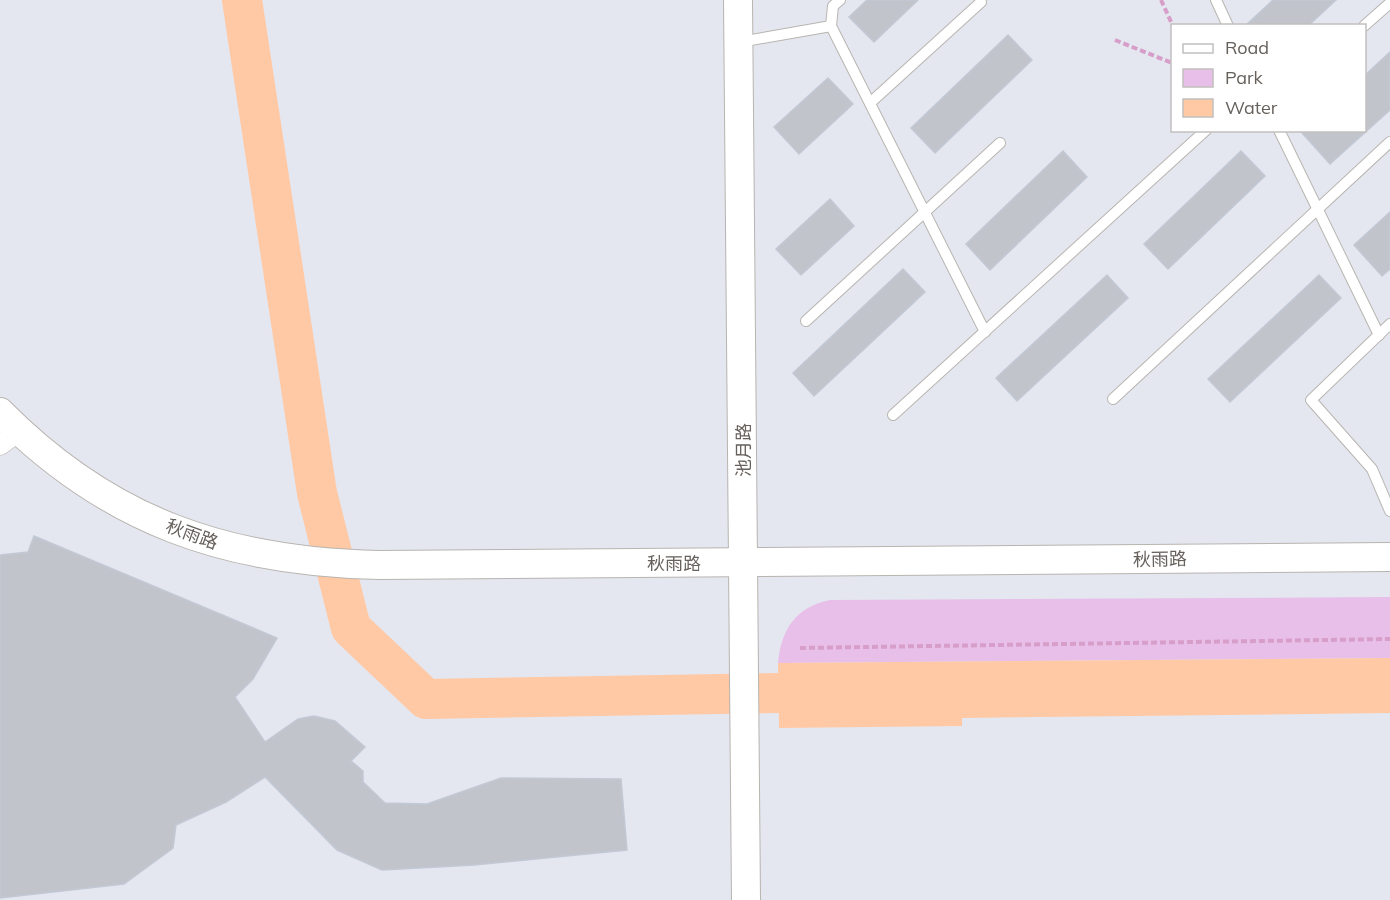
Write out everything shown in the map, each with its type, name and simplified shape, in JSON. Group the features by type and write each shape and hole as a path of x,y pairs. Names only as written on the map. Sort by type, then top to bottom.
{"street":[{"name":"池月路","path":"738,0 746,900"},
{"name":"秋雨路","path":"6,430 130,510 209,542 251,554 292,561 380,565 1390,557"}],"lane":[{"path":"840,0 833,6 831,26 985,332"},
{"path":"1216,0 1227,24"},
{"path":"870,103 981,2"},
{"path":"1366,25 1390,3"},
{"path":"740,42 831,26"},
{"path":"893,415 1204,132"},
{"path":"1280,132 1378,335"},
{"path":"1113,399 1390,142"},
{"path":"806,321 1000,143"},
{"path":"1390,324 1311,400 1372,469 1390,511"}],"path":[{"path":"1161,0 1172,24"},
{"path":"1115,40 1171,62"},
{"path":"800,648 1390,639"}],"green space":[{"path":"1390,597 1390,658 778,663 783,640 792,621 808,608 830,600"}],"water":[{"path":"1390,658 1390,713 962,718 962,726 779,728 778,663"}],"building":[{"path":"867,0 918,0 874,42 849,17"},
{"path":"1273,0 1336,0 1310,24 1247,24"},
{"path":"1008,35 1032,60 935,153 911,128"},
{"path":"1390,52 1390,110 1366,132 1366,74"},
{"path":"828,78 853,104 799,154 774,127"},
{"path":"1303,132 1366,132 1330,164"},
{"path":"1063,151 1087,177 990,270 966,244"},
{"path":"1241,151 1265,176 1168,269 1144,244"},
{"path":"830,199 854,226 801,275 776,249"},
{"path":"1390,212 1390,269 1382,276 1354,245"},
{"path":"903,269 925,292 814,396 793,373"},
{"path":"1107,275 1128,298 1017,401 996,378"},
{"path":"1319,275 1341,298 1230,402 1208,379"},
{"path":"34,536 277,638 253,679 235,697 265,742 298,719 314,716 335,721 365,747 351,761 363,771 363,782 385,803 427,804 501,778 621,779 627,850 474,865 382,870 337,850 265,777 226,802 176,825 173,848 124,884 0,898 0,555 28,552"}],"waterway":[{"path":"242,0 317,493 351,628 426,699 834,692"}]}
